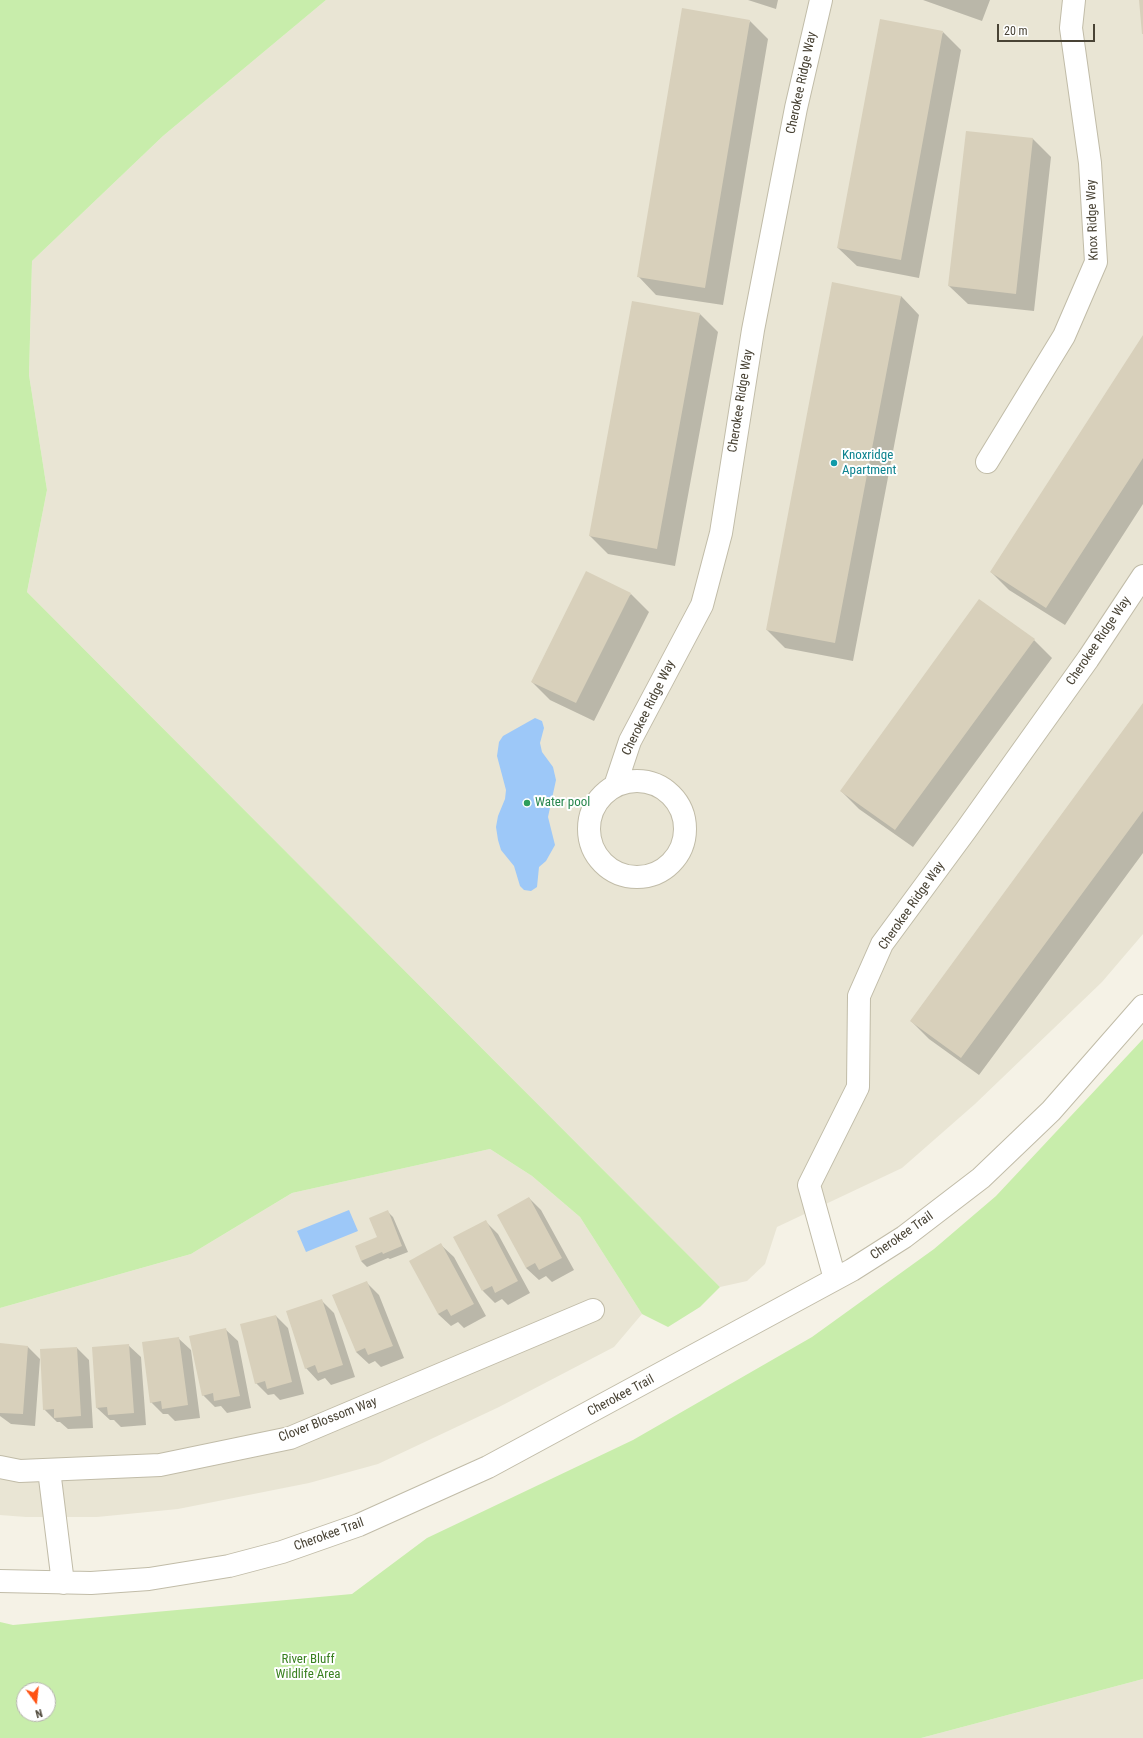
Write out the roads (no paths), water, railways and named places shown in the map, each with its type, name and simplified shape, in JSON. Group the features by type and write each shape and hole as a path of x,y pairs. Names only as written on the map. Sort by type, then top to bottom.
{"street":[{"name":"Cherokee Ridge Way","path":"615,786 630,741 702,605 704,598 720,533 753,330 796,108 821,0"},
{"name":"Knox Ridge Way","path":"987,462 1064,336 1096,262 1090,163 1071,28 1074,0"},
{"name":"Cherokee Ridge Way","path":"835,1279 809,1185 858,1087 859,996 882,944 1079,672 1143,576"},
{"path":"630,781 647,782 662,788 674,799 682,814 685,830 682,846 674,860 661,871 647,877 631,877 616,874 604,865 594,852 589,838 589,823 593,808 602,795 615,786 630,781"},
{"name":"Cherokee Trail","path":"0,1581 92,1583 149,1579 229,1566 282,1552 359,1525 488,1467 835,1279 904,1237 981,1178 1051,1111 1143,1006"},
{"name":"Clover Blossom Way","path":"0,1467 20,1471 160,1465 290,1438 593,1310"},
{"path":"49,1470 63,1583"}],"water":[{"name":"Water pool","path":"535,718 542,721 544,728 540,743 542,752 553,767 556,780 548,817 555,845 546,861 539,867 537,887 531,891 524,890 520,886 514,866 501,850 498,840 496,827 498,816 505,799 506,790 497,756 499,742 503,736"},
{"path":"349,1210 358,1231 306,1252 297,1231"}],"place":[{"name":"Knoxridge Apartment","path":"834,463"},
{"name":"Water pool","path":"527,803"}],"park label":[{"name":"River Bluff Wildlife Area","path":"308,1668"}]}
